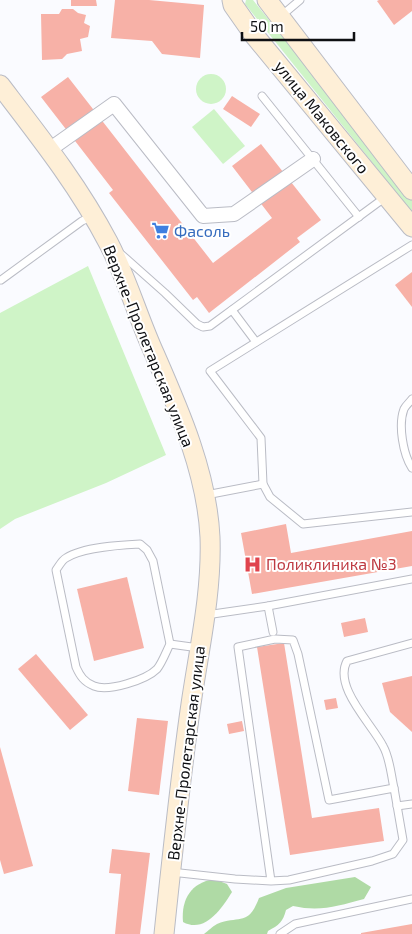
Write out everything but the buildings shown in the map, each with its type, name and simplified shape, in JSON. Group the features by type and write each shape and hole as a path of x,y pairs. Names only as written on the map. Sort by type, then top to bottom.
{"street":[{"name":"улица Маковского","path":"267,0 412,190"},
{"name":"улица Маковского","path":"234,2 254,35 412,227"},
{"name":"Верхне-Пролетарская улица","path":"0,85 70,178 109,244 180,414 206,496 210,535 210,567 205,616 177,801 164,934"},
{"path":"49,150 114,104 203,216 234,214 313,159"}],"lane":[{"path":"280,17 300,0"},
{"path":"262,96 359,217"},
{"path":"109,244 165,292 197,324 203,327 210,326 387,196"},
{"path":"1,280 82,221 93,216"},
{"path":"412,245 210,371 261,438 263,484 270,497 303,524 412,512"},
{"path":"232,310 256,342"},
{"path":"412,399 405,408 401,432 407,461 412,468"},
{"path":"206,496 263,484"},
{"path":"140,544 147,550 152,561 170,644 157,669 134,682 105,688 95,686 81,678 76,667 56,570 65,558 80,552 117,545 140,544"},
{"path":"205,616 412,579"},
{"path":"268,606 273,632"},
{"path":"271,881 238,647 275,638 293,640 298,654 329,800 394,788"},
{"path":"170,872 271,881 289,880 372,861 393,854 403,840 394,788 384,748 351,698 345,680 344,667 347,661 359,656 412,643"},
{"path":"170,644 199,648"},
{"path":"397,806 412,804"},
{"path":"283,933 295,924 412,899"}],"green space":[{"path":"246,0 253,0 412,198 412,212 245,4"},
{"path":"211,74 222,78 226,89 222,100 211,104 200,100 196,89 200,78"},
{"path":"214,109 245,146 223,164 192,127"},
{"path":"88,266 166,455 106,483 15,519 0,529 0,313"},
{"path":"355,877 371,887 364,899 320,908 293,906 286,910 280,923 268,931 267,934 204,934 217,924 247,917 259,898 286,888"},
{"path":"214,879 227,884 232,892 218,912 212,918 199,925 183,922 184,906 189,893 199,884"}],"place":[{"name":"Фасоль","path":"160,231"},
{"name":"Поликлиника №3","path":"252,564"}]}
